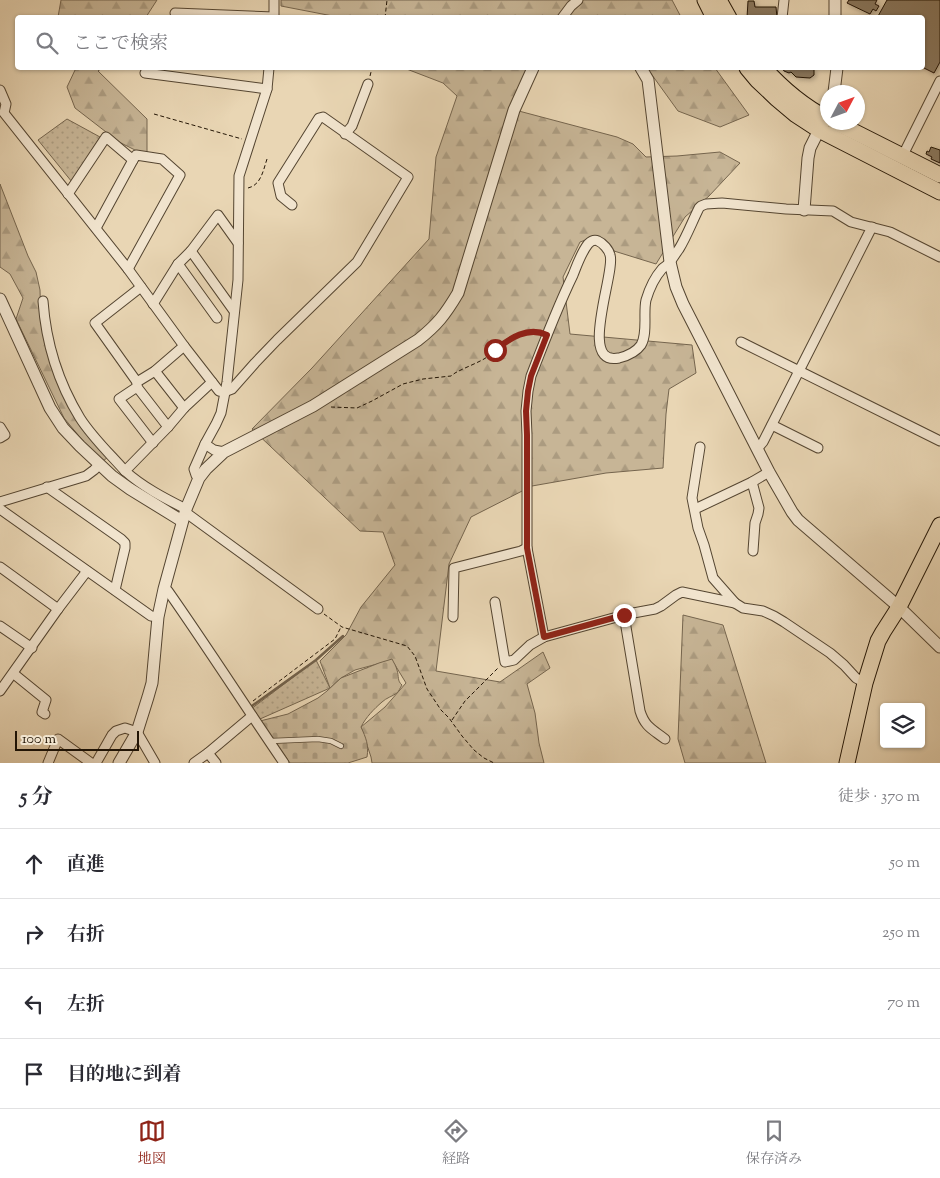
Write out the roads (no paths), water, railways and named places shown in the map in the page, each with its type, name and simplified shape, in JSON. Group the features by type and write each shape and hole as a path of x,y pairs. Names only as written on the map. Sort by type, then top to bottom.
{"highway":[{"path":"704,0 712,15"},
{"path":"719,0 727,15"},
{"path":"749,70 757,80 796,115 820,118"},
{"path":"766,70 777,83 820,115"},
{"path":"843,130 940,192"},
{"path":"848,130 940,175"},
{"path":"847,763 864,683 878,641 899,607 940,525"}],"street":[{"path":"274,0 274,15"},
{"path":"564,15 578,0"},
{"path":"782,15 784,0"},
{"path":"835,0 835,15"},
{"path":"175,13 224,15"},
{"path":"200,478 196,475 194,469 221,413 227,382 238,280 239,176 267,89 269,70"},
{"path":"119,763 137,732 145,710 152,683 158,617 164,589 184,514 200,478 224,452 313,406 418,340 433,328 447,312 458,293 514,110 532,70"},
{"path":"641,70 648,80 670,262 676,287 757,449 798,520 899,607 940,648"},
{"path":"835,85 837,70"},
{"path":"145,72 267,89"},
{"path":"902,157 940,81"},
{"path":"346,134 352,126 368,84"},
{"path":"0,90 6,104 4,113 128,269 219,391 224,392 232,389 254,363 357,262 408,178 323,117 319,118 278,183 281,196 292,205"},
{"path":"804,210 808,158 810,148 820,130"},
{"path":"68,194 106,137 133,160"},
{"path":"96,228 136,155 162,159 180,175 128,269"},
{"path":"544,637 527,548 526,411 528,391 531,376 569,282 584,249 591,241 596,240 604,245 610,254 611,261 599,328 599,345 603,353 611,358 634,352 640,346 643,338 646,300 652,285 670,262 699,208 702,206 722,202 786,209 833,211 851,222 890,232 940,257"},
{"path":"153,304 178,264 191,251 218,215 238,243"},
{"path":"757,449 772,425 872,227"},
{"path":"191,251 234,311"},
{"path":"178,264 217,318"},
{"path":"141,287 95,323 168,427"},
{"path":"0,299 4,320 50,408 63,428 112,476 130,489 184,514"},
{"path":"43,301 44,323 48,342 65,389 80,419 125,471 132,478 318,609"},
{"path":"741,342 940,440"},
{"path":"153,443 118,399 184,346"},
{"path":"155,371 184,408"},
{"path":"125,471 184,408 212,382"},
{"path":"772,425 818,448"},
{"path":"0,426 5,435 0,438"},
{"path":"205,444 214,450 224,452"},
{"path":"700,447 692,498 698,528 713,578 735,603 743,608 762,611 784,622 830,653 856,678 864,683"},
{"path":"0,502 86,476 100,465"},
{"path":"695,509 769,472"},
{"path":"752,482 759,508 755,523 753,551"},
{"path":"47,487 125,543 114,590"},
{"path":"0,509 151,616 158,617"},
{"path":"453,617 454,568 515,553 527,548"},
{"path":"0,567 58,609"},
{"path":"1,687 14,674 58,609 87,572"},
{"path":"164,589 168,591 187,617 284,763"},
{"path":"495,602 505,662 514,660 530,645 544,637 656,608 682,592 735,603"},
{"path":"624,615 640,711 643,720 649,727 665,739"},
{"path":"0,626 32,648"},
{"path":"14,674 46,700 42,712 45,714"},
{"path":"194,763 252,716"},
{"path":"96,763 116,731 125,728 137,732 155,763"},
{"path":"48,763 58,739 90,763"},
{"path":"208,753 216,763"}],"lane":[{"path":"269,741 318,739 331,741 341,746"}],"waterway":[{"path":"249,708 316,660 343,636"}]}
